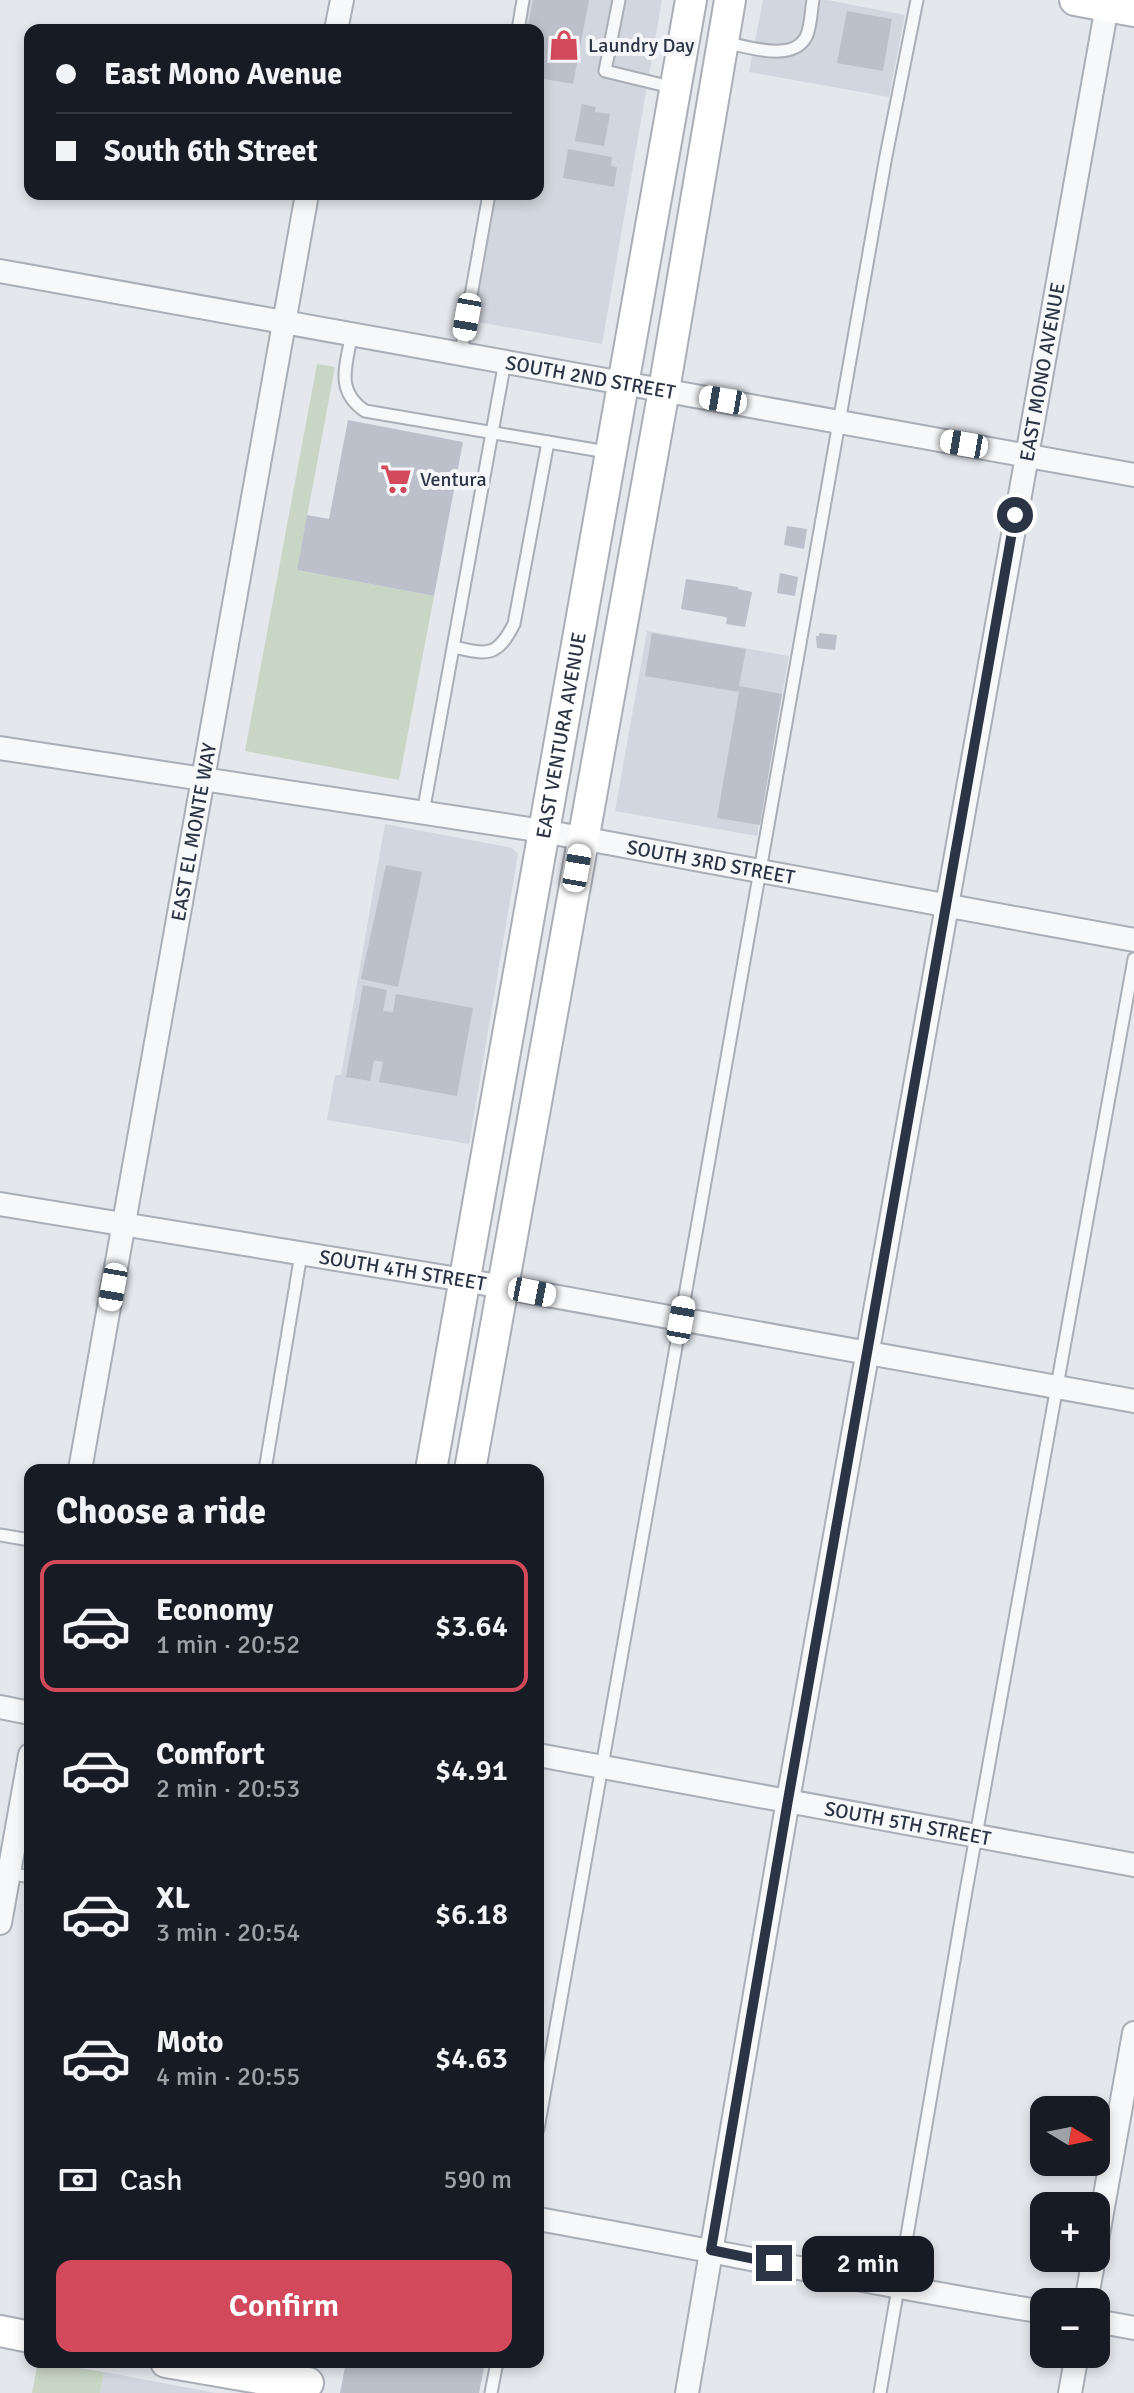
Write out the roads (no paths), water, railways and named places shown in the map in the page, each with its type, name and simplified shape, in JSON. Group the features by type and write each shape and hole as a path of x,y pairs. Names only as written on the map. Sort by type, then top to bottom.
{"main road":[{"name":"EAST VENTURA AVENUE","path":"432,1464 691,0"},
{"name":"EAST VENTURA AVENUE","path":"471,1464 664,390 730,0"},
{"path":"1075,0 1120,8"},
{"path":"0,2331 24,2336"},
{"path":"205,2368 271,2378 309,2379"}],"street":[{"path":"337,24 342,0"},
{"name":"EAST MONO AVENUE","path":"687,2393 788,1800 1026,455 1120,8"},
{"name":"EAST EL MONTE WAY","path":"81,1464 306,200"},
{"name":"SOUTH 2ND STREET","path":"0,271 1134,475"},
{"name":"SOUTH 3RD STREET","path":"0,748 543,831 1134,940"},
{"name":"SOUTH 4TH STREET","path":"0,1204 464,1280 1134,1401"},
{"path":"0,1707 24,1712"},
{"name":"SOUTH 5TH STREET","path":"544,1756 1134,1865"},
{"path":"0,1923 19,1875 24,1820"},
{"path":"1106,2192 1134,2033"},
{"path":"544,2220 711,2250 898,2289 1030,2310"},
{"path":"1110,2324 1134,2328"},
{"path":"1070,2393 1074,2368"}],"lane":[{"path":"519,24 523,0"},
{"path":"619,0 605,71 676,88"},
{"path":"723,42 785,53 796,48 806,37 813,0"},
{"path":"544,2095 886,156 917,0"},
{"path":"461,352 488,200"},
{"path":"352,332 344,385 351,401 365,411 612,453"},
{"path":"423,813 505,360"},
{"path":"454,647 485,654 503,646 514,624 548,442"},
{"path":"880,2393 976,1836 1134,959"},
{"path":"266,1464 301,1254"},
{"path":"0,1535 24,1539"},
{"path":"491,2393 496,2368"}],"place":[{"name":"Laundry Day","path":"564,45"},
{"name":"Ventura","path":"396,479"}]}
